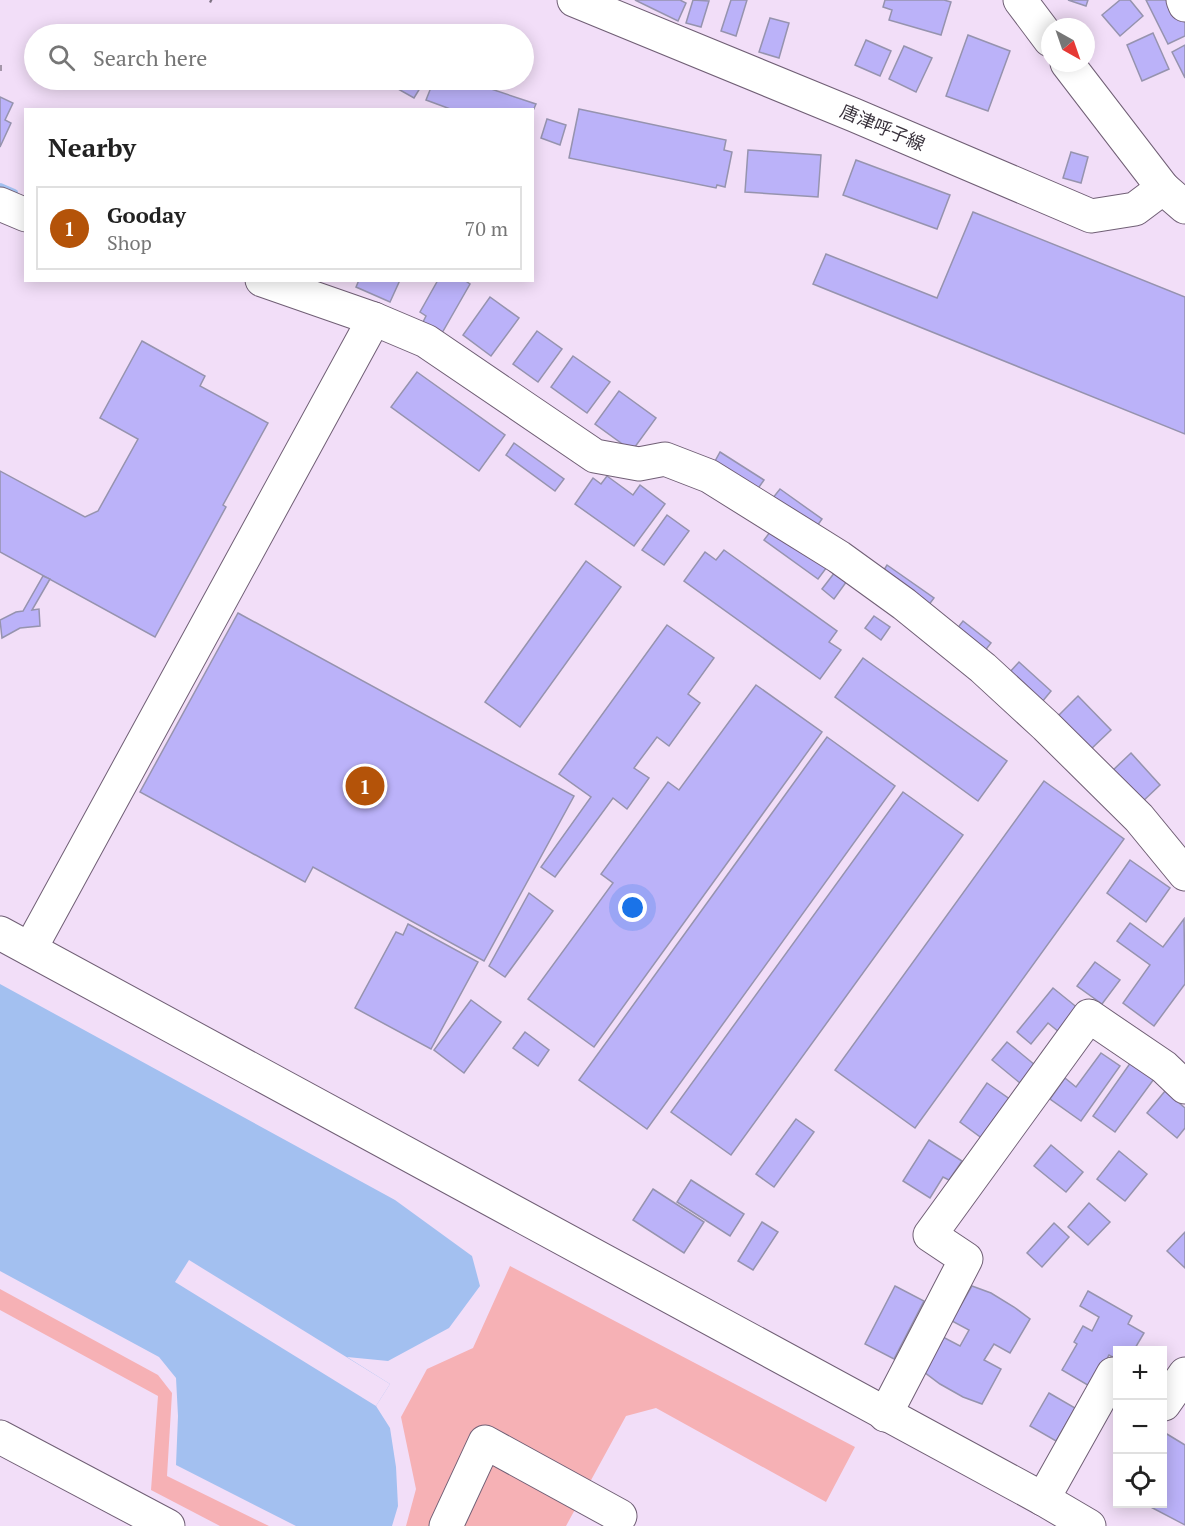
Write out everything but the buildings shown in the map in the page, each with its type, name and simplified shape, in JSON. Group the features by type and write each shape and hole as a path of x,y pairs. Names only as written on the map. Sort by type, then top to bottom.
{"street":[{"name":"唐津呼子線","path":"574,0 854,115 1091,216 1135,209 1174,197"},
{"path":"1020,0 1041,28"},
{"path":"1183,0 1185,5"},
{"path":"1074,72 1174,197"},
{"path":"0,204 24,213"},
{"path":"268,282 374,319 426,341 595,456 639,464 665,459 709,476 839,557 904,604 983,668 1046,726 1139,818 1185,874"},
{"path":"30,950 374,319"},
{"path":"0,933 1089,1526"},
{"path":"885,1414 966,1258 930,1235 1089,1016 1164,1066 1185,1087"},
{"path":"1043,1499 1113,1374"},
{"path":"1167,1400 1185,1374"},
{"path":"446,1526 485,1442 620,1516"},
{"path":"4,1448 168,1526"}],"path":[{"path":"0,65 0,72"}],"shaded area":[{"path":"510,1266 855,1447 826,1502 656,1408 626,1416 566,1526 406,1526 416,1489 401,1417 427,1369 473,1348"},
{"path":"0,1289 158,1375 172,1393 167,1476 269,1526 220,1526 151,1490 158,1396 0,1310"}],"water":[{"path":"0,984 395,1200 472,1256 480,1286 449,1328 388,1361 347,1357 390,1384 376,1406 390,1428 396,1467 398,1506 392,1526 296,1526 176,1465 178,1416 176,1378 159,1357 0,1271"}],"pier":[{"path":"189,1260 390,1384 376,1406 175,1282"}],"waterway":[{"path":"0,187 14,193"}],"place":[{"name":"Gooday","path":"365,786"}]}
